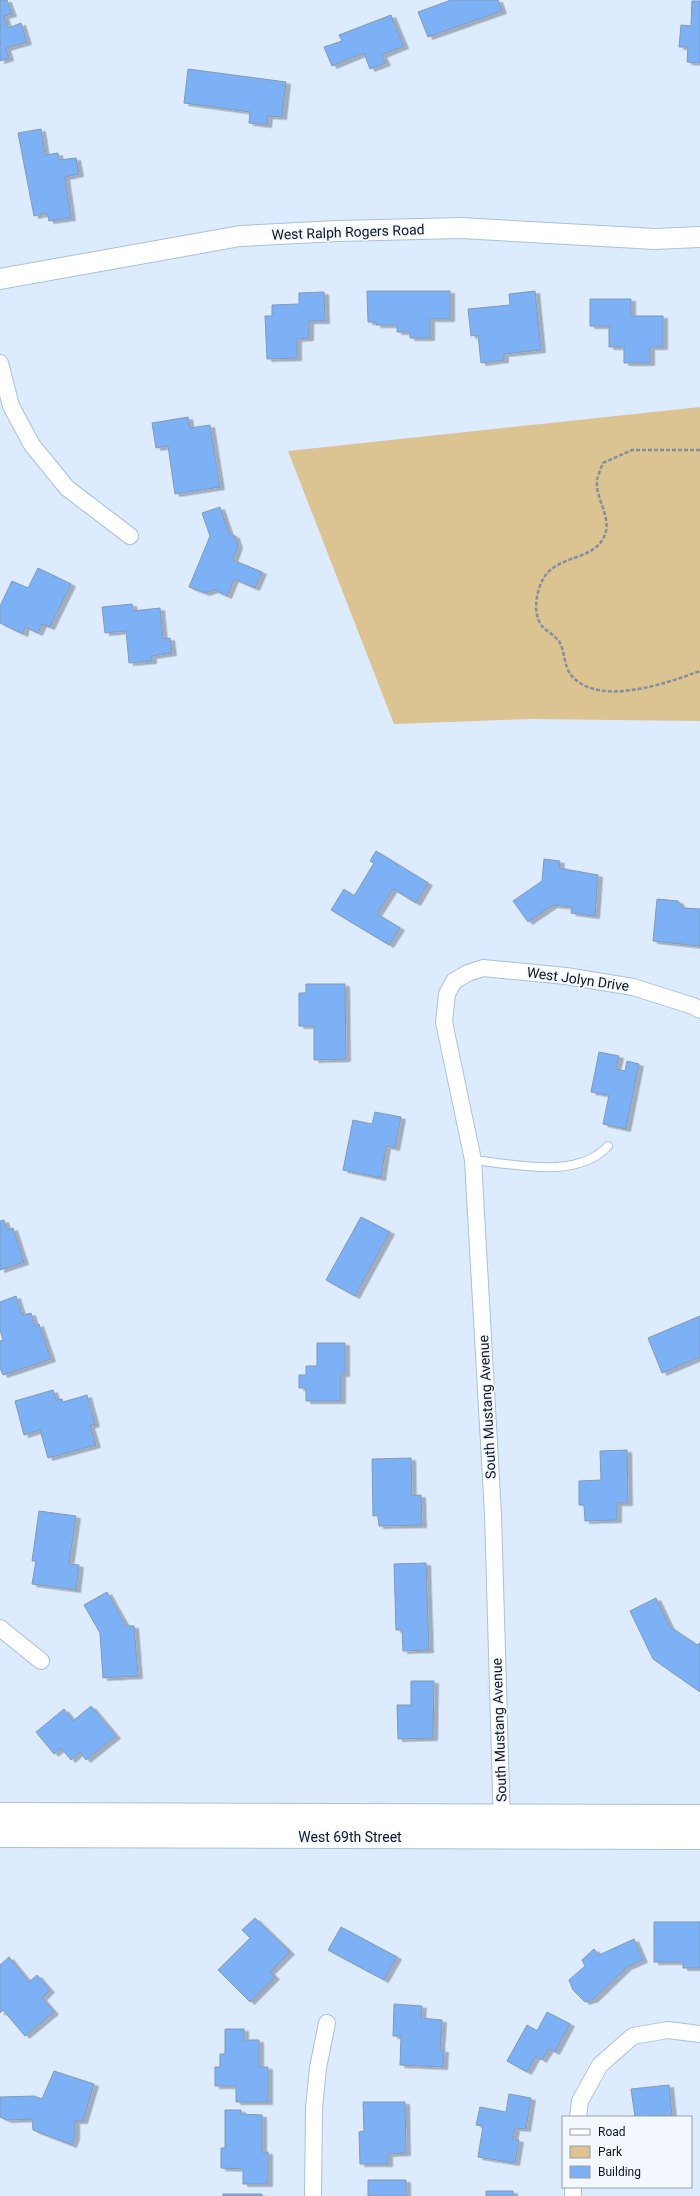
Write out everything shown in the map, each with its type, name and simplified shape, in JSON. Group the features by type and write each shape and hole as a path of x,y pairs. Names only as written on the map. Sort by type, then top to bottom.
{"main road":[{"name":"West 69th Street","path":"0,1814 700,1816"},
{"name":"West 69th Street","path":"0,1836 700,1838"}],"street":[{"name":"West Ralph Rogers Road","path":"0,279 240,236 337,230 461,228 655,239 700,236"},
{"path":"0,363 11,406 32,445 66,488 130,536"},
{"name":"West Jolyn Drive","path":"454,981 483,968 558,975 633,987 693,1006 700,1010"},
{"name":"South Mustang Avenue","path":"454,981 447,994 444,1022 473,1160 493,1514 502,1838"},
{"path":"0,1628 41,1661"},
{"path":"313,2196 314,2108 318,2068 327,2023"},
{"path":"578,2116 580,2101 600,2065 633,2036 668,2030 700,2034"}],"lane":[{"path":"473,1160 534,1166 573,1166 588,1162 608,1146"}],"path":[{"path":"700,450 632,450 603,463 597,481 606,523 604,537 591,552 557,564 543,580 536,604 541,624 559,642 571,675 588,689 622,691 658,686 700,671"}],"green space":[{"path":"700,407 700,721 531,719 394,724 288,451"}],"building":[{"path":"0,0 7,0 12,14 4,16 8,28 21,23 27,42 6,48 9,58 0,61"},
{"path":"451,0 498,0 502,11 428,37 418,12"},
{"path":"692,1 700,1 700,63 687,62 688,47 679,47 681,25 691,26"},
{"path":"391,15 404,46 382,55 386,63 370,69 364,53 332,66 324,47 342,41 339,35"},
{"path":"188,69 286,82 282,117 268,116 267,125 249,123 250,112 184,103"},
{"path":"41,129 45,155 58,153 59,160 76,158 79,174 65,177 71,218 49,221 47,213 34,216 18,133"},
{"path":"367,291 450,291 450,319 430,319 430,338 410,338 410,332 397,332 397,325 376,325 376,322 368,322"},
{"path":"535,291 541,350 504,354 504,360 481,363 478,335 471,336 468,309 510,305 509,294"},
{"path":"324,292 325,321 309,321 309,338 297,339 297,358 267,359 265,316 272,316 272,305 299,304 299,293"},
{"path":"590,299 631,299 631,316 663,316 663,347 650,347 650,363 624,363 624,347 609,347 609,326 590,326"},
{"path":"188,417 190,428 210,425 220,487 175,494 168,446 156,448 152,423"},
{"path":"220,507 229,533 235,536 238,546 233,560 262,572 255,588 234,579 227,596 214,590 205,593 189,587 210,536 202,513"},
{"path":"38,568 71,584 50,627 42,624 38,633 25,627 23,634 0,623 0,606 12,581 28,588"},
{"path":"132,604 133,611 160,608 163,639 170,638 172,653 152,656 152,661 129,663 126,631 105,633 102,607"},
{"path":"376,851 428,883 416,903 393,889 377,914 400,928 389,945 331,910 344,889 354,896 374,863 370,861"},
{"path":"544,859 560,861 559,868 598,875 595,916 571,913 572,907 553,905 528,922 513,901 542,881"},
{"path":"657,899 678,901 683,908 700,909 700,948 699,946 653,941"},
{"path":"306,984 345,984 346,1059 314,1060 314,1026 299,1026 299,993 306,993"},
{"path":"599,1052 619,1056 616,1069 625,1071 627,1061 639,1064 626,1129 603,1124 609,1095 591,1092"},
{"path":"375,1112 401,1117 395,1148 386,1146 381,1178 343,1170 353,1120 372,1124"},
{"path":"361,1217 390,1232 355,1296 326,1280"},
{"path":"4,1220 7,1230 13,1228 24,1262 0,1270 0,1221"},
{"path":"16,1296 22,1315 31,1313 35,1326 39,1324 51,1359 3,1375 0,1368 0,1341 3,1340 0,1330 0,1302"},
{"path":"700,1316 700,1357 662,1373 648,1338"},
{"path":"317,1343 345,1343 345,1374 341,1374 341,1401 306,1401 306,1388 299,1388 299,1375 306,1375 306,1366 317,1366"},
{"path":"53,1390 56,1400 62,1399 63,1402 87,1395 95,1424 90,1426 96,1445 48,1458 40,1430 24,1435 15,1401"},
{"path":"627,1450 628,1503 617,1503 617,1520 585,1521 584,1505 579,1505 579,1481 601,1480 600,1451"},
{"path":"411,1458 412,1496 421,1495 422,1525 379,1526 378,1515 373,1516 372,1459"},
{"path":"39,1511 76,1516 69,1564 79,1565 76,1590 32,1584 36,1561 32,1561"},
{"path":"426,1563 429,1650 403,1651 402,1630 396,1630 394,1564"},
{"path":"107,1592 126,1626 134,1626 138,1676 103,1678 100,1633 84,1605"},
{"path":"656,1598 670,1627 697,1645 700,1643 700,1692 653,1659 630,1611"},
{"path":"411,1681 434,1681 433,1738 398,1739 397,1705 411,1705"},
{"path":"91,1706 116,1736 86,1760 80,1752 71,1760 61,1748 54,1754 36,1732 64,1709 73,1721"},
{"path":"255,1918 290,1952 270,1972 275,1977 250,2002 218,1970 250,1938 242,1930"},
{"path":"654,1922 700,1922 700,1968 683,1968 683,1962 654,1962"},
{"path":"341,1927 397,1957 384,1980 328,1950"},
{"path":"634,1939 643,1960 627,1967 594,1999 585,2002 573,1990 569,1980 585,1966 582,1960 594,1949 599,1955"},
{"path":"9,1957 29,1982 37,1975 50,1990 42,1998 54,2012 25,2036 3,2010 0,2013 0,1965"},
{"path":"394,2004 422,2006 421,2018 442,2020 440,2050 444,2050 443,2067 400,2065 401,2036 393,2036"},
{"path":"547,2012 570,2024 555,2052 549,2049 542,2060 536,2056 527,2072 507,2061 527,2025 537,2031"},
{"path":"225,2029 244,2029 244,2040 259,2040 259,2067 268,2067 268,2102 236,2102 236,2086 215,2086 215,2067 220,2067 220,2054 225,2054"},
{"path":"54,2071 94,2084 83,2121 75,2121 75,2137 72,2145 33,2130 32,2119 7,2120 0,2117 0,2097 34,2096 42,2099"},
{"path":"669,2085 672,2115 635,2116 631,2089"},
{"path":"509,2094 531,2098 526,2129 515,2128 513,2139 519,2140 515,2163 478,2157 483,2126 476,2125 480,2107 506,2112"},
{"path":"363,2102 405,2102 406,2153 388,2154 388,2164 360,2164 359,2132 364,2131"},
{"path":"225,2110 241,2110 241,2114 262,2115 262,2152 268,2152 268,2184 243,2184 243,2169 221,2168 221,2148 225,2148"},
{"path":"368,2180 406,2180 406,2196 368,2196"},
{"path":"486,2191 513,2191 513,2196 486,2196"},
{"path":"223,2194 262,2194 262,2196 223,2196"}]}
